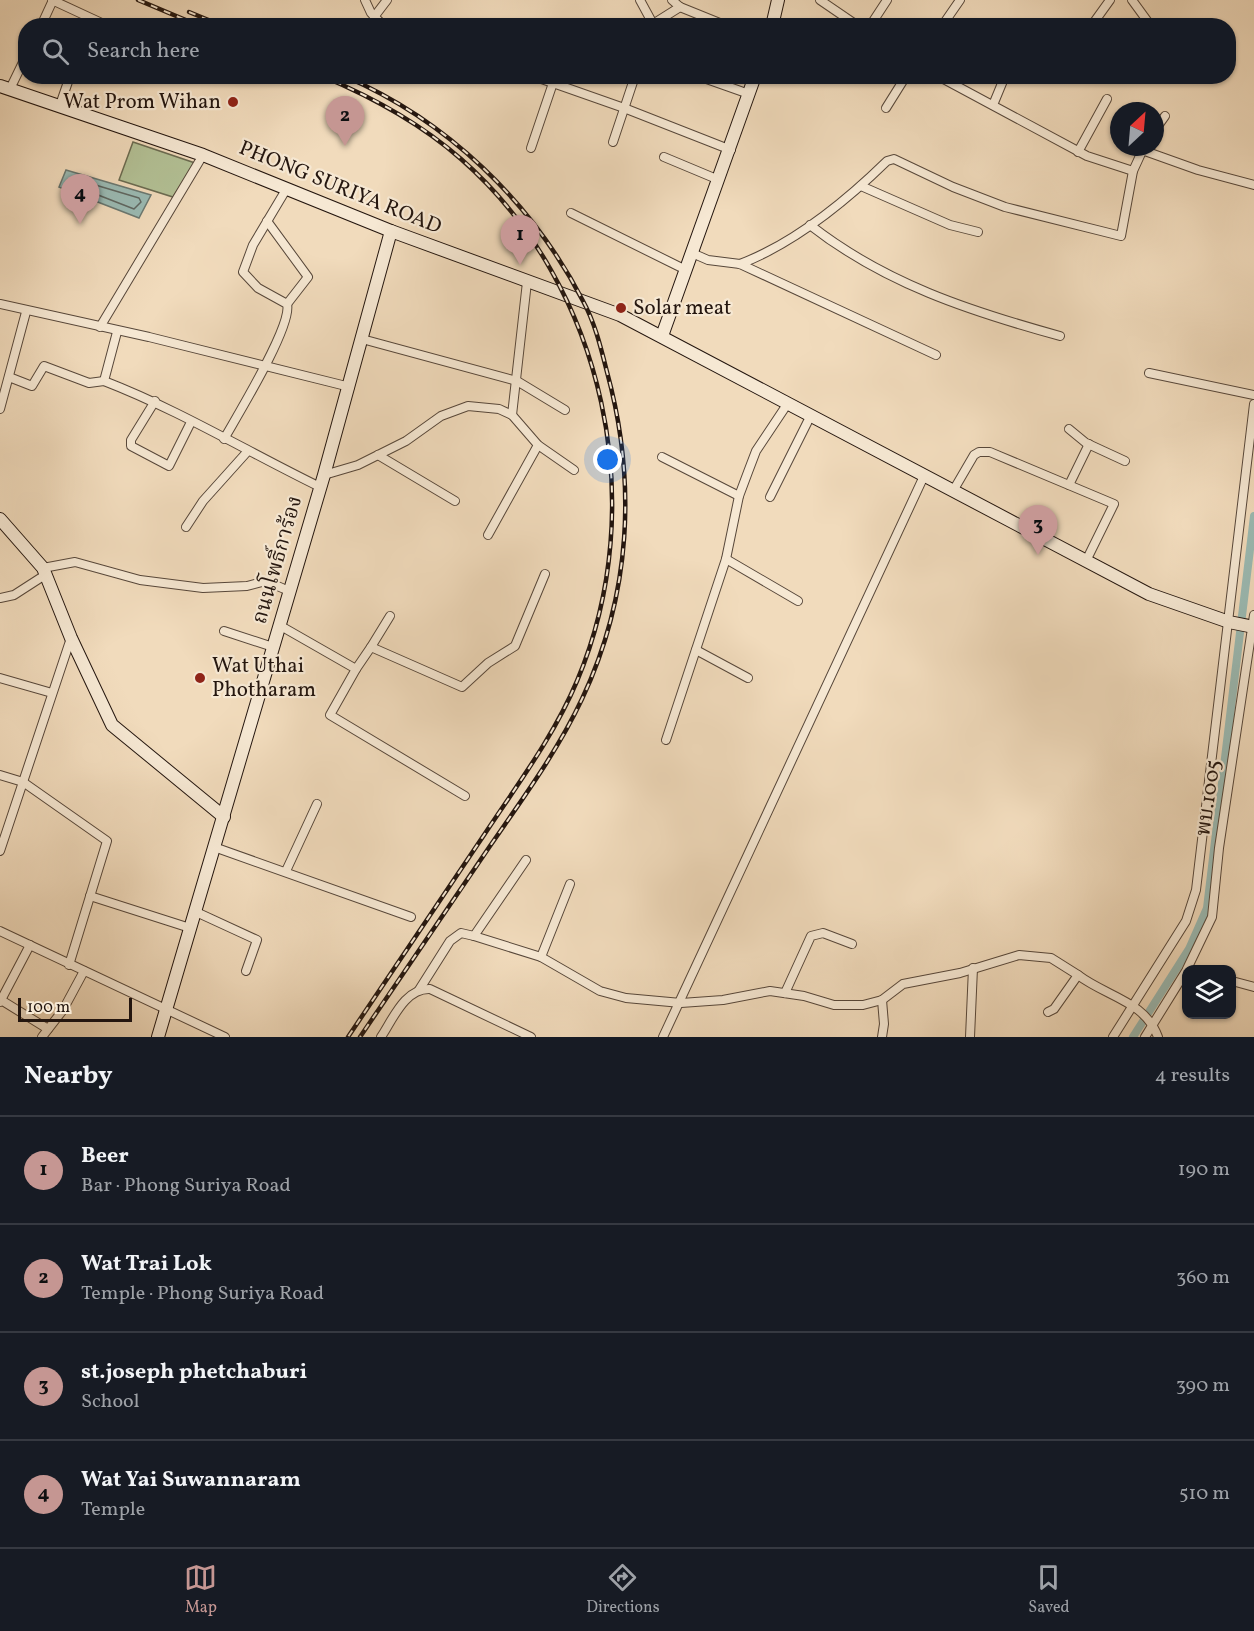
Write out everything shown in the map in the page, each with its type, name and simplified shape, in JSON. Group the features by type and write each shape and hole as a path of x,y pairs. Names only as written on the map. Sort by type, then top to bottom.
{"street":[{"path":"44,18 53,0 83,18"},
{"path":"365,0 374,17 387,0"},
{"path":"640,0 649,18"},
{"path":"672,0 680,7 707,18"},
{"path":"774,18 778,0"},
{"path":"820,0 846,18"},
{"path":"875,18 887,0"},
{"path":"948,18 960,0"},
{"path":"1097,18 1110,0"},
{"path":"1132,0 1144,18"},
{"path":"664,18 680,7"},
{"path":"5,87 18,68"},
{"path":"60,105 67,84"},
{"path":"531,148 553,84"},
{"path":"556,84 730,150"},
{"path":"613,142 632,84"},
{"path":"721,84 749,94"},
{"path":"662,336 752,84"},
{"path":"886,108 901,84"},
{"path":"953,84 1078,152 1132,171"},
{"path":"993,105 1002,84"},
{"name":"PHONG SURIYA ROAD","path":"5,87 204,155 391,231 620,315 1149,594 1228,622 1252,623"},
{"path":"1078,152 1107,99"},
{"path":"100,327 204,155"},
{"path":"741,264 767,252 810,225 861,186 887,161 894,159 953,187 1005,207 1121,236 1132,171 1139,156"},
{"path":"1163,156 1198,170 1254,185"},
{"path":"664,157 719,180"},
{"path":"861,186 950,225 978,232"},
{"path":"224,439 265,365 284,327 289,310 287,304 258,288 243,272 246,259 287,188"},
{"path":"571,213 686,270"},
{"path":"267,221 308,277 287,304"},
{"path":"810,225 844,252 914,288 978,313 1059,336"},
{"name":"ถนนโพธิ์การ้อง","path":"158,1037 350,387 391,231"},
{"path":"692,253 708,260 741,264 936,356"},
{"path":"512,415 527,282"},
{"path":"0,304 350,387"},
{"path":"0,409 26,312"},
{"path":"104,381 117,332"},
{"path":"362,339 517,381 565,411"},
{"path":"9,377 32,386 44,366 89,383 104,381 155,401 247,452 320,488"},
{"path":"1149,373 1254,395"},
{"path":"155,401 130,442 166,466 171,464 191,422"},
{"path":"666,740 726,559 739,496 756,451 788,403"},
{"path":"1113,1037 1137,1007 1186,921 1196,890 1254,404"},
{"path":"324,475 358,465 406,441 441,416 468,406 499,409 512,415 538,445 574,470"},
{"path":"770,497 812,415"},
{"path":"1069,429 1089,444 1125,461"},
{"path":"1069,485 1089,444"},
{"path":"488,535 538,445"},
{"path":"186,527 203,501 247,452"},
{"path":"953,491 974,455 979,452 990,452 1114,504 1086,561"},
{"path":"378,455 455,501"},
{"path":"662,457 739,496"},
{"path":"663,1037 924,476"},
{"path":"0,519 44,572 71,638 112,724 224,817"},
{"path":"726,559 798,601"},
{"path":"0,598 14,595 44,572 75,562 140,580 203,588 247,586 266,582 289,591"},
{"path":"371,647 462,687 488,663 515,646 545,574"},
{"path":"390,616 330,715 465,796"},
{"name":"พบ.1005","path":"1190,965 1212,917 1252,623"},
{"path":"279,625 356,669"},
{"path":"224,631 273,647"},
{"path":"0,851 71,638"},
{"path":"696,650 748,678"},
{"path":"0,678 52,693"},
{"path":"0,775 23,782 107,841 69,965"},
{"path":"286,872 317,804"},
{"path":"214,847 411,917"},
{"path":"474,936 526,860"},
{"path":"541,957 570,884"},
{"path":"90,896 190,928"},
{"path":"194,911 257,940 246,971"},
{"path":"0,931 165,1011 225,1037"},
{"path":"419,990 450,941 461,933 541,957 600,991 626,998 679,1003 723,1000 753,993 785,993 848,1007 882,1000 903,984 930,980 1007,957 1036,955 1051,958 1098,989 1137,1007 1152,1022 1158,1037"},
{"path":"785,993 811,936 823,933 852,944"},
{"path":"30,945 0,1001 48,1029"},
{"path":"970,1037 974,968"},
{"path":"42,1037 63,1010 84,971"},
{"path":"1048,1012 1054,1009 1078,975"},
{"name":"พบ.1005","path":"1145,1037 1152,1022 1182,979"},
{"path":"1236,982 1254,987"},
{"path":"381,1037 409,995 419,990 430,989 531,1037"},
{"path":"882,1000 884,1010 882,1037"}],"green space":[{"path":"133,142 195,163 173,197 119,180"}],"water":[{"path":"66,170 151,195 139,218 59,187"}],"waterway":[{"path":"1133,1037 1189,949 1207,908 1254,516"}],"railway":[{"path":"138,0 181,18"},
{"path":"189,12 204,18"},
{"path":"339,84 377,102 429,134 461,159 511,211 551,270 581,334 601,402 611,472 610,543 599,614 568,701 522,779 348,1037"},
{"path":"360,1037 539,774 562,738 582,699 611,620 624,538 625,496 623,455 617,413 602,354 587,309 562,265 539,230 483,168 451,140 418,116 361,84"}],"place":[{"name":"Wat Prom Wihan","path":"233,102"},
{"name":"Wat Trai Lok","path":"345,146"},
{"name":"Wat Yai Suwannaram","path":"80,224"},
{"name":"Beer","path":"520,265"},
{"name":"Solar meat","path":"621,308"},
{"name":"st.joseph phetchaburi","path":"1038,555"},
{"name":"Wat Uthai Photharam","path":"200,678"}]}
